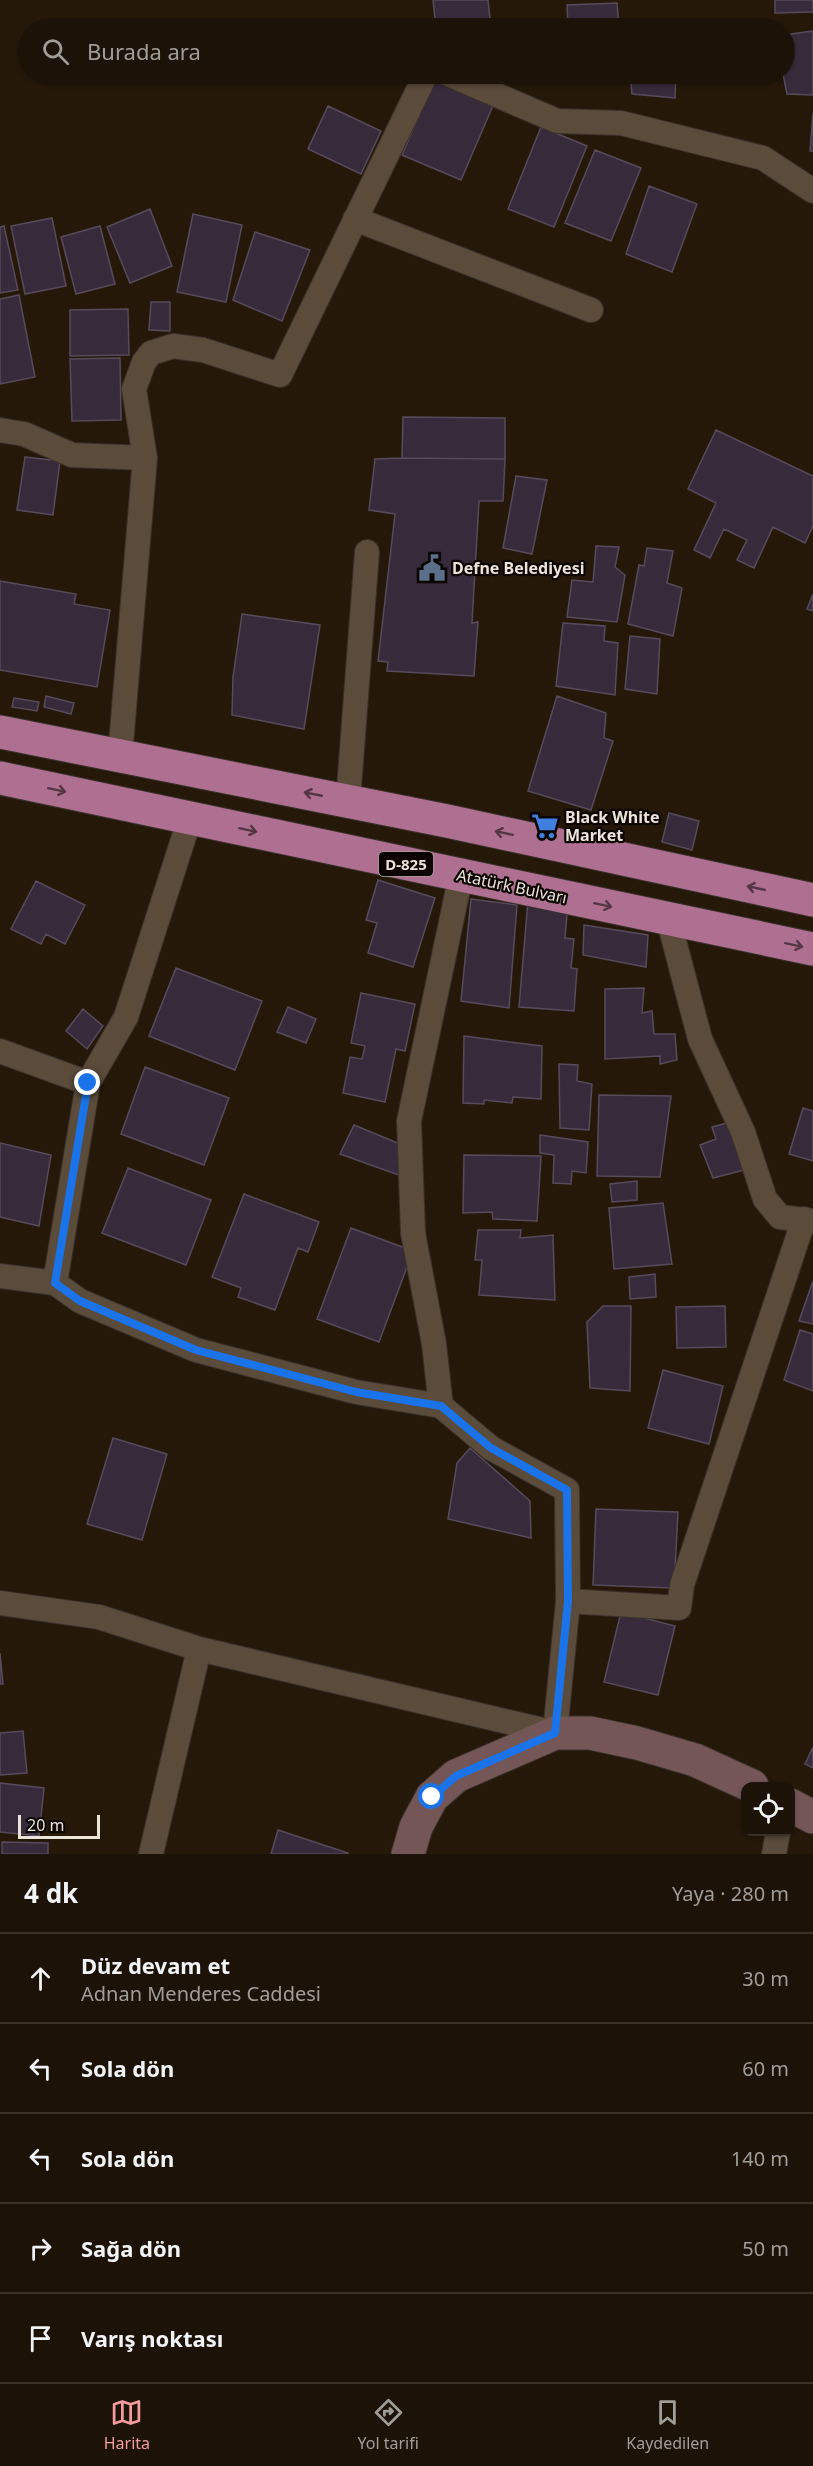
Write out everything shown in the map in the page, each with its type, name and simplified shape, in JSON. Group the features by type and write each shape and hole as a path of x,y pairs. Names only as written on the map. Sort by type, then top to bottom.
{"highway":[{"path":"0,732 348,801 813,900"},
{"name":"Atatürk Bulvarı","path":"0,778 813,949"}],"street":[{"path":"120,756 146,458 134,389 144,362 151,353 173,346 203,350 280,375 421,84"},
{"path":"472,84 558,120 621,123 763,158 813,191"},
{"path":"355,219 591,310"},
{"path":"0,430 24,434 72,455 146,458"},
{"path":"348,801 367,552"},
{"path":"55,1283 88,1083 126,1017 190,818"},
{"path":"441,1406 434,1344 413,1233 409,1121 461,875"},
{"path":"568,1601 679,1608 682,1585 809,1220 780,1217 765,1199 742,1132 700,1040 668,918"},
{"path":"0,1051 88,1083"},
{"path":"0,1276 55,1283 80,1301 196,1350 356,1392 441,1406 491,1448 567,1490 568,1601 555,1733"},
{"path":"0,1603 99,1617 199,1649 555,1733 590,1733 637,1743 695,1760 743,1782"},
{"path":"151,1854 199,1649"},
{"path":"408,1854 416,1827 432,1797 456,1776 555,1733"},
{"path":"795,1807 813,1817"},
{"path":"774,1854 777,1836"}],"building":[{"path":"433,0 488,0 490,18 435,18"},
{"path":"775,0 813,0 813,12 775,13"},
{"path":"617,3 618,18 568,18 567,5"},
{"path":"813,31 813,95 787,94 785,84 795,84 795,33"},
{"path":"433,84 455,84 495,101 461,180 402,155"},
{"path":"631,84 676,84 675,98 632,94"},
{"path":"328,106 381,131 361,174 308,149"},
{"path":"813,113 813,151 810,151"},
{"path":"541,127 587,146 554,227 508,209"},
{"path":"595,150 641,168 611,241 565,223"},
{"path":"649,186 697,204 672,272 626,254"},
{"path":"150,209 172,266 130,283 107,227"},
{"path":"193,214 242,225 226,302 177,292"},
{"path":"52,218 66,286 25,294 11,226"},
{"path":"4,226 18,290 0,293 0,227"},
{"path":"100,226 115,284 76,294 61,237"},
{"path":"255,232 310,250 282,321 233,300"},
{"path":"19,295 35,377 0,384 0,299"},
{"path":"151,302 170,302 170,331 149,330"},
{"path":"128,309 129,355 70,356 70,310"},
{"path":"120,358 121,420 72,421 70,359"},
{"path":"403,417 505,418 505,459 402,458"},
{"path":"716,430 813,476 813,526 805,543 773,527 754,568 737,560 747,540 724,529 710,558 694,550 716,503 688,489"},
{"path":"25,457 60,461 53,515 17,510"},
{"name":"Defne Belediyesi","path":"375,459 505,459 503,501 479,501 472,623 478,622 474,676 387,671 388,662 378,661 395,514 369,510"},
{"path":"516,476 547,480 532,554 503,548"},
{"path":"596,546 619,547 615,567 625,575 617,622 567,617 572,580 593,582"},
{"path":"647,548 673,551 667,583 682,588 673,636 628,624 639,565 644,566"},
{"path":"0,581 76,594 74,604 110,610 97,687 0,670"},
{"path":"813,594 813,611 807,609"},
{"path":"242,614 320,625 304,729 232,715 233,677"},
{"path":"563,623 605,626 604,641 618,643 615,695 556,686"},
{"path":"630,636 660,639 657,694 625,689"},
{"path":"46,696 74,703 71,714 44,707"},
{"path":"557,696 606,713 604,738 613,741 591,810 528,791"},
{"path":"14,698 39,702 37,711 12,707"},
{"path":"669,813 699,821 692,850 662,842"},
{"path":"378,880 435,898 413,967 368,953 377,923 366,920"},
{"path":"36,881 85,905 65,944 46,934 41,944 11,929"},
{"path":"471,899 517,905 509,1008 461,1001"},
{"path":"528,900 568,903 565,938 574,939 571,968 577,969 574,1011 519,1007"},
{"path":"584,925 648,935 646,967 583,955"},
{"path":"176,968 262,1001 235,1070 149,1036"},
{"path":"644,988 642,1013 652,1011 654,1034 675,1034 677,1060 660,1064 660,1056 605,1059 605,989"},
{"path":"361,993 415,1004 405,1051 396,1049 385,1102 343,1093 350,1057 362,1059 365,1046 351,1043"},
{"path":"288,1007 316,1019 306,1043 277,1032"},
{"path":"83,1009 103,1026 87,1049 66,1031"},
{"path":"464,1036 542,1046 541,1099 513,1097 512,1103 484,1100 484,1104 463,1103"},
{"path":"559,1064 578,1065 577,1081 592,1084 589,1130 560,1128"},
{"path":"145,1067 229,1098 204,1165 121,1134"},
{"path":"599,1095 671,1096 660,1177 597,1176"},
{"path":"803,1108 813,1111 813,1161 789,1154"},
{"path":"727,1123 730,1133 734,1131 748,1169 713,1178 700,1145 716,1139 712,1127"},
{"path":"354,1125 405,1146 407,1178 340,1154"},
{"path":"540,1135 588,1142 586,1173 572,1171 571,1184 553,1183 554,1155 540,1153"},
{"path":"0,1143 51,1155 39,1226 0,1217"},
{"path":"464,1155 541,1156 537,1221 493,1219 492,1212 463,1213"},
{"path":"128,1168 211,1200 186,1265 102,1233"},
{"path":"637,1181 637,1200 612,1202 610,1184"},
{"path":"244,1194 319,1222 308,1252 298,1248 275,1310 238,1297 241,1288 212,1277"},
{"path":"663,1203 672,1264 614,1269 609,1208"},
{"path":"351,1228 413,1251 379,1342 317,1319"},
{"path":"478,1230 521,1230 520,1238 553,1235 555,1300 479,1295 482,1260 475,1260"},
{"path":"655,1274 656,1297 630,1299 629,1277"},
{"path":"813,1281 813,1324 799,1321"},
{"path":"603,1306 631,1306 630,1391 590,1388 587,1322"},
{"path":"725,1306 726,1347 677,1348 676,1307"},
{"path":"800,1330 813,1334 813,1391 784,1380"},
{"path":"663,1370 723,1386 709,1444 648,1428"},
{"path":"113,1438 167,1454 142,1540 87,1524"},
{"path":"470,1448 530,1501 531,1538 448,1519 457,1463"},
{"path":"596,1509 678,1512 674,1588 593,1585"},
{"path":"621,1612 675,1626 658,1695 604,1682"},
{"path":"0,1653 3,1684 0,1684"},
{"path":"23,1731 27,1773 0,1775 0,1733"},
{"path":"813,1747 813,1768 805,1764"},
{"path":"0,1783 44,1788 39,1836 0,1832"},
{"path":"278,1830 348,1853 348,1854 271,1854"},
{"path":"2,1842 48,1843 48,1854 2,1854"}],"place":[{"name":"Defne Belediyesi","path":"432,568"},
{"name":"Black White Market","path":"545,826"}],"route":[{"path":"88,1083 55,1283 80,1301 196,1350 356,1392 441,1406 491,1448 567,1490 568,1601 555,1733 456,1776 432,1797"}]}
